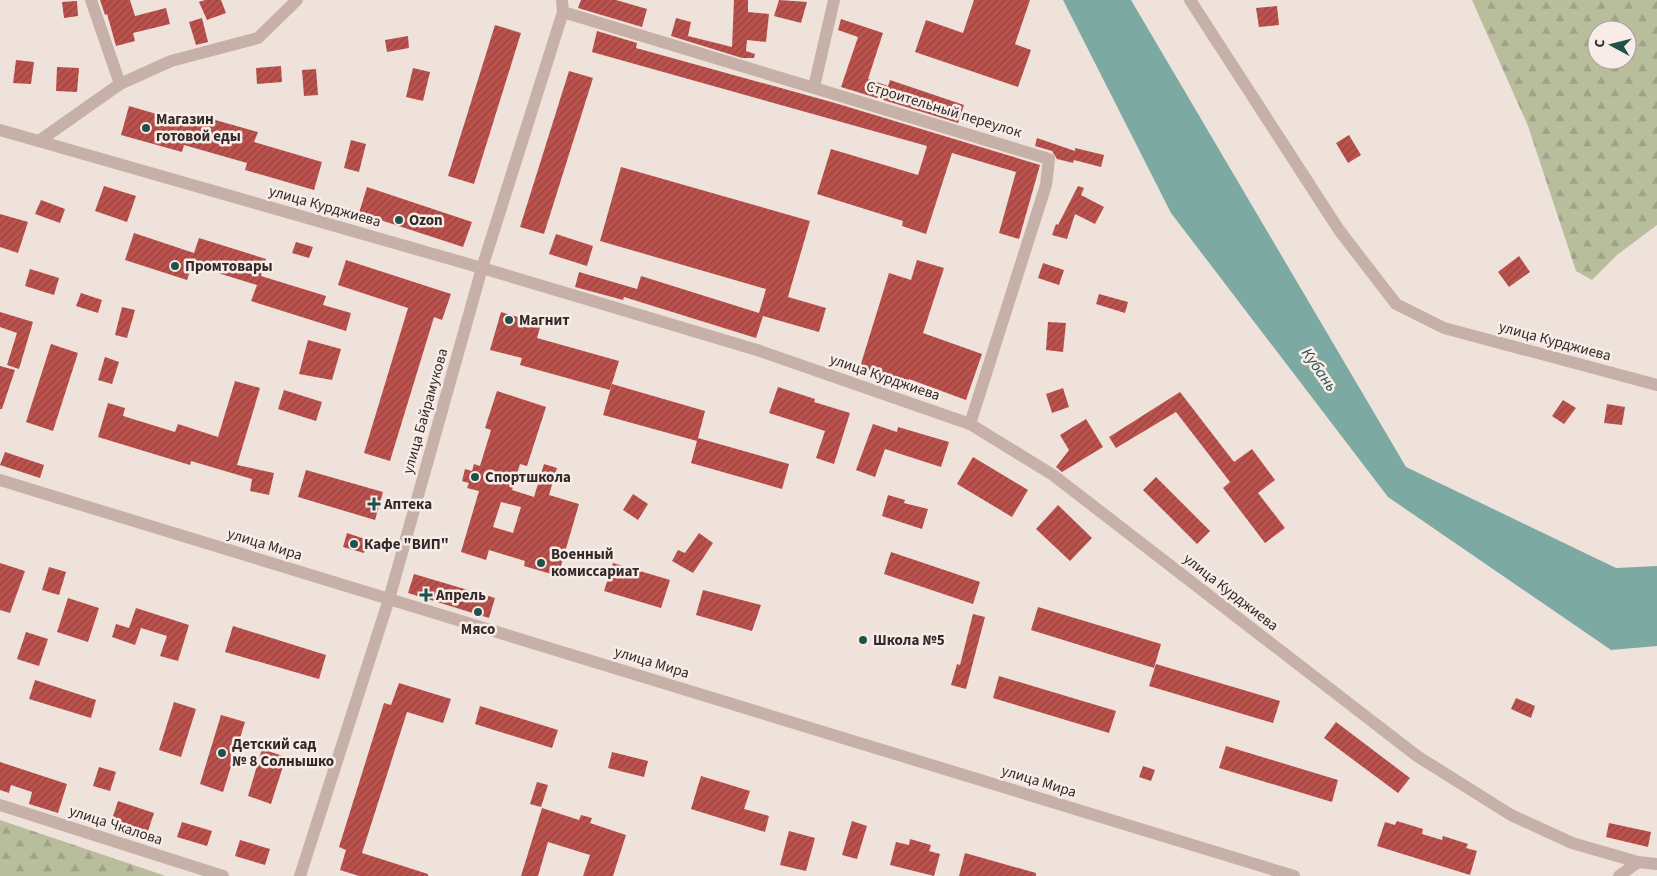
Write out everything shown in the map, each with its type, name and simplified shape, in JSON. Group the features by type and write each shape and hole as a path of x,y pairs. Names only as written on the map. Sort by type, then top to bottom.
{"street":[{"path":"91,0 120,84"},
{"path":"39,140 120,84 172,61 258,38 297,0"},
{"path":"814,87 834,0"},
{"name":"улица Курджиева","path":"1190,0 1339,230 1396,304 1444,328 1657,385"},
{"name":"Строительный переулок","path":"562,6 814,87 1049,159 1046,185 970,424"},
{"name":"улица Байрамукова","path":"300,876 389,599 482,268 562,6"},
{"name":"улица Курджиева","path":"0,130 482,268 757,350 970,424 1053,475 1417,756 1511,815 1572,843 1638,862 1657,864"},
{"name":"улица Мира","path":"0,480 1294,876"},
{"name":"улица Чкалова","path":"0,805 223,876"},
{"path":"1619,876 1638,862"}],"green space":[{"path":"1472,0 1657,0 1657,225 1617,255 1592,280 1576,271 1528,126"},
{"path":"0,820 160,874 165,876 0,876"}],"water":[{"name":"Кубань","path":"1063,0 1131,0 1406,467 1616,568 1657,566 1657,646 1611,650 1388,497 1171,213"}],"building":[{"path":"100,0 130,0 135,16 166,8 170,24 133,33 135,41 116,46 107,14 105,15"},
{"path":"221,0 226,13 207,20 199,2"},
{"path":"581,0 616,0 647,9 642,27 578,8"},
{"path":"734,0 748,0 748,12 769,14 766,42 747,40 746,51 755,54 754,58 742,58 671,36 676,18 691,22 688,36 732,47"},
{"path":"779,0 807,2 801,23 774,16"},
{"path":"974,0 1030,0 1015,44 1031,50 1018,87 915,52 926,20 963,33"},
{"path":"77,1 78,16 64,18 62,2"},
{"path":"1277,6 1279,25 1259,27 1256,8"},
{"path":"202,18 208,42 196,45 189,22"},
{"path":"841,19 883,33 868,79 888,86 890,80 964,105 958,123 841,87 858,37 838,30"},
{"path":"495,25 521,33 474,184 448,176"},
{"path":"597,31 637,43 636,48 835,103 1040,165 1019,239 999,233 1016,172 952,153 926,234 902,226 903,221 817,194 831,149 918,175 927,146 592,52"},
{"path":"408,36 409,48 387,52 385,40"},
{"path":"16,60 34,62 31,84 13,83"},
{"path":"281,66 282,82 257,84 256,68"},
{"path":"57,67 79,68 77,92 56,91"},
{"path":"413,68 430,72 423,101 406,97"},
{"path":"316,69 318,95 304,96 302,70"},
{"path":"569,71 593,78 544,234 520,227"},
{"path":"129,106 191,124 194,114 258,132 254,142 322,162 314,190 245,170 247,163 184,145 182,152 121,135"},
{"path":"1349,135 1361,155 1348,163 1336,143"},
{"path":"1037,138 1075,151 1075,148 1104,155 1101,167 1074,160 1073,163 1057,159 1052,151 1035,146"},
{"path":"351,140 366,144 359,172 344,168"},
{"path":"621,167 810,221 788,297 826,308 819,332 763,316 756,338 624,297 623,300 575,287 579,272 637,289 641,276 759,313 766,289 600,241"},
{"path":"104,186 136,196 127,222 95,211"},
{"path":"1078,186 1084,188 1081,195 1104,207 1095,224 1075,214 1067,239 1052,235 1056,224 1058,225"},
{"path":"367,187 472,222 463,247 359,213"},
{"path":"41,200 65,209 60,223 35,214"},
{"path":"0,214 28,222 18,253 0,247"},
{"path":"134,233 194,253 199,238 266,259 261,276 326,296 323,305 351,313 346,331 251,301 257,285 192,265 187,280 125,260"},
{"path":"556,234 593,246 587,266 549,254"},
{"path":"296,242 313,247 309,258 292,253"},
{"path":"1519,256 1530,272 1509,287 1498,272"},
{"path":"346,260 451,294 442,320 434,317 390,461 364,453 408,308 338,285"},
{"path":"917,260 944,268 923,333 982,354 966,400 909,379 908,382 860,367 889,273 911,280"},
{"path":"1043,263 1064,270 1059,285 1038,278"},
{"path":"30,269 59,278 54,295 25,286"},
{"path":"81,293 102,300 98,313 76,306"},
{"path":"1099,294 1128,302 1125,313 1096,304"},
{"path":"122,307 135,310 127,338 115,335"},
{"path":"0,312 33,322 19,369 7,365 17,333 0,327"},
{"path":"501,312 541,324 537,338 619,361 610,390 520,365 522,358 490,350"},
{"path":"1048,322 1066,323 1063,352 1046,350"},
{"path":"308,340 341,349 332,380 299,374"},
{"path":"51,344 78,353 53,431 26,422"},
{"path":"105,357 119,362 112,384 98,380"},
{"path":"0,366 15,370 2,409 0,409"},
{"path":"235,381 260,388 237,465 274,473 269,495 250,491 252,479 191,461 190,465 98,437 108,403 125,408 123,416 175,432 178,424 218,437"},
{"path":"612,384 705,411 698,438 789,464 782,489 691,463 697,441 603,415"},
{"path":"778,387 815,399 814,402 850,413 834,464 816,458 825,431 769,413"},
{"path":"1063,388 1069,407 1052,413 1046,394"},
{"path":"284,390 322,402 316,421 278,409"},
{"path":"497,391 546,407 527,466 520,464 512,490 534,497 544,464 557,468 549,495 579,504 558,576 524,566 525,561 489,550 486,560 461,552 479,491 467,488 469,483 462,481 465,469 472,471 474,464 480,466 491,430 485,428","holes":["501,502 521,507 513,533 493,527"]},
{"path":"1180,392 1234,462 1252,449 1275,480 1258,493 1285,528 1265,543 1223,488 1230,482 1176,412 1116,448 1109,437"},
{"path":"1563,400 1576,408 1564,424 1552,416"},
{"path":"1607,404 1625,407 1622,425 1604,423"},
{"path":"1086,419 1103,447 1062,472 1056,467 1069,450 1060,435"},
{"path":"873,424 897,432 898,427 949,442 941,467 885,449 875,477 856,470"},
{"path":"5,452 44,465 40,478 0,465"},
{"path":"973,457 1028,490 1012,517 957,484"},
{"path":"306,470 383,492 375,520 298,497"},
{"path":"1156,477 1210,531 1197,544 1143,490"},
{"path":"633,494 648,504 638,520 623,510"},
{"path":"888,495 905,500 904,503 928,509 922,529 882,516"},
{"path":"1058,505 1092,538 1070,561 1036,529"},
{"path":"347,533 368,540 364,553 343,547"},
{"path":"699,533 713,543 693,573 672,561 678,550 685,553"},
{"path":"891,552 980,582 973,604 884,574"},
{"path":"0,563 25,571 10,613 0,610"},
{"path":"613,563 670,580 661,608 604,591"},
{"path":"49,567 66,572 59,595 42,590"},
{"path":"414,574 495,598 489,618 408,593"},
{"path":"703,590 761,605 752,631 696,615"},
{"path":"68,598 99,608 88,642 57,632"},
{"path":"1038,607 1161,644 1154,668 1031,630"},
{"path":"136,608 189,625 178,661 160,656 167,636 141,628 135,645 112,637 116,624 129,628"},
{"path":"973,614 985,617 966,689 951,685 957,664 960,665"},
{"path":"233,626 326,655 319,679 225,652"},
{"path":"26,632 48,639 39,666 17,659"},
{"path":"1156,664 1280,701 1273,723 1149,686"},
{"path":"999,676 1116,711 1109,733 993,698"},
{"path":"35,680 96,700 91,718 29,699"},
{"path":"399,683 451,699 443,723 407,712 362,853 428,874 428,876 359,876 340,870 346,850 339,847 384,703 391,705"},
{"path":"1516,698 1535,706 1531,718 1511,709"},
{"path":"174,702 196,709 181,757 159,750"},
{"path":"480,706 558,730 552,748 475,724"},
{"name":"Детский сад № 8 Солнышко","path":"221,715 245,722 223,792 200,784"},
{"path":"1336,722 1410,778 1398,793 1324,738"},
{"path":"1226,746 1338,780 1332,802 1219,768"},
{"path":"262,749 286,757 271,804 248,796"},
{"path":"612,752 648,761 644,777 608,768"},
{"path":"0,762 67,784 58,813 29,804 32,792 11,785 9,793 0,790"},
{"path":"1143,766 1155,770 1151,781 1139,777"},
{"path":"99,767 116,772 110,791 93,786"},
{"path":"701,776 750,791 744,809 769,816 765,832 691,809"},
{"path":"537,782 548,785 541,807 530,804"},
{"path":"118,801 154,813 148,831 112,819"},
{"path":"542,808 579,820 581,815 592,818 590,823 626,835 613,876 583,876 590,855 548,842 538,876 521,876"},
{"path":"852,821 867,826 857,859 842,855"},
{"path":"1397,821 1423,829 1422,834 1442,840 1443,836 1468,844 1466,848 1477,851 1470,875 1377,846 1385,822 1395,825"},
{"path":"182,822 212,831 207,846 177,837"},
{"path":"1609,823 1651,832 1648,847 1606,837"},
{"path":"789,831 815,838 806,871 780,865"},
{"path":"910,839 931,845 929,851 940,854 934,876 890,865 896,842 909,845"},
{"path":"240,840 270,849 265,865 235,856"},
{"path":"965,853 1036,873 1036,876 959,876"}],"place":[{"name":"Магазин готовой еды","path":"146,128"},
{"name":"Ozon","path":"399,220"},
{"name":"Промтовары","path":"175,266"},
{"name":"Магнит","path":"509,320"},
{"name":"Спортшкола","path":"475,477"},
{"name":"Аптека","path":"374,504"},
{"name":"Кафе \"ВИП\"","path":"354,544"},
{"name":"Военный комиссариат","path":"541,563"},
{"name":"Апрель","path":"426,595"},
{"name":"Мясо","path":"478,612"},
{"name":"Школа №5","path":"863,640"},
{"name":"Детский сад № 8 Солнышко","path":"222,753"}]}
